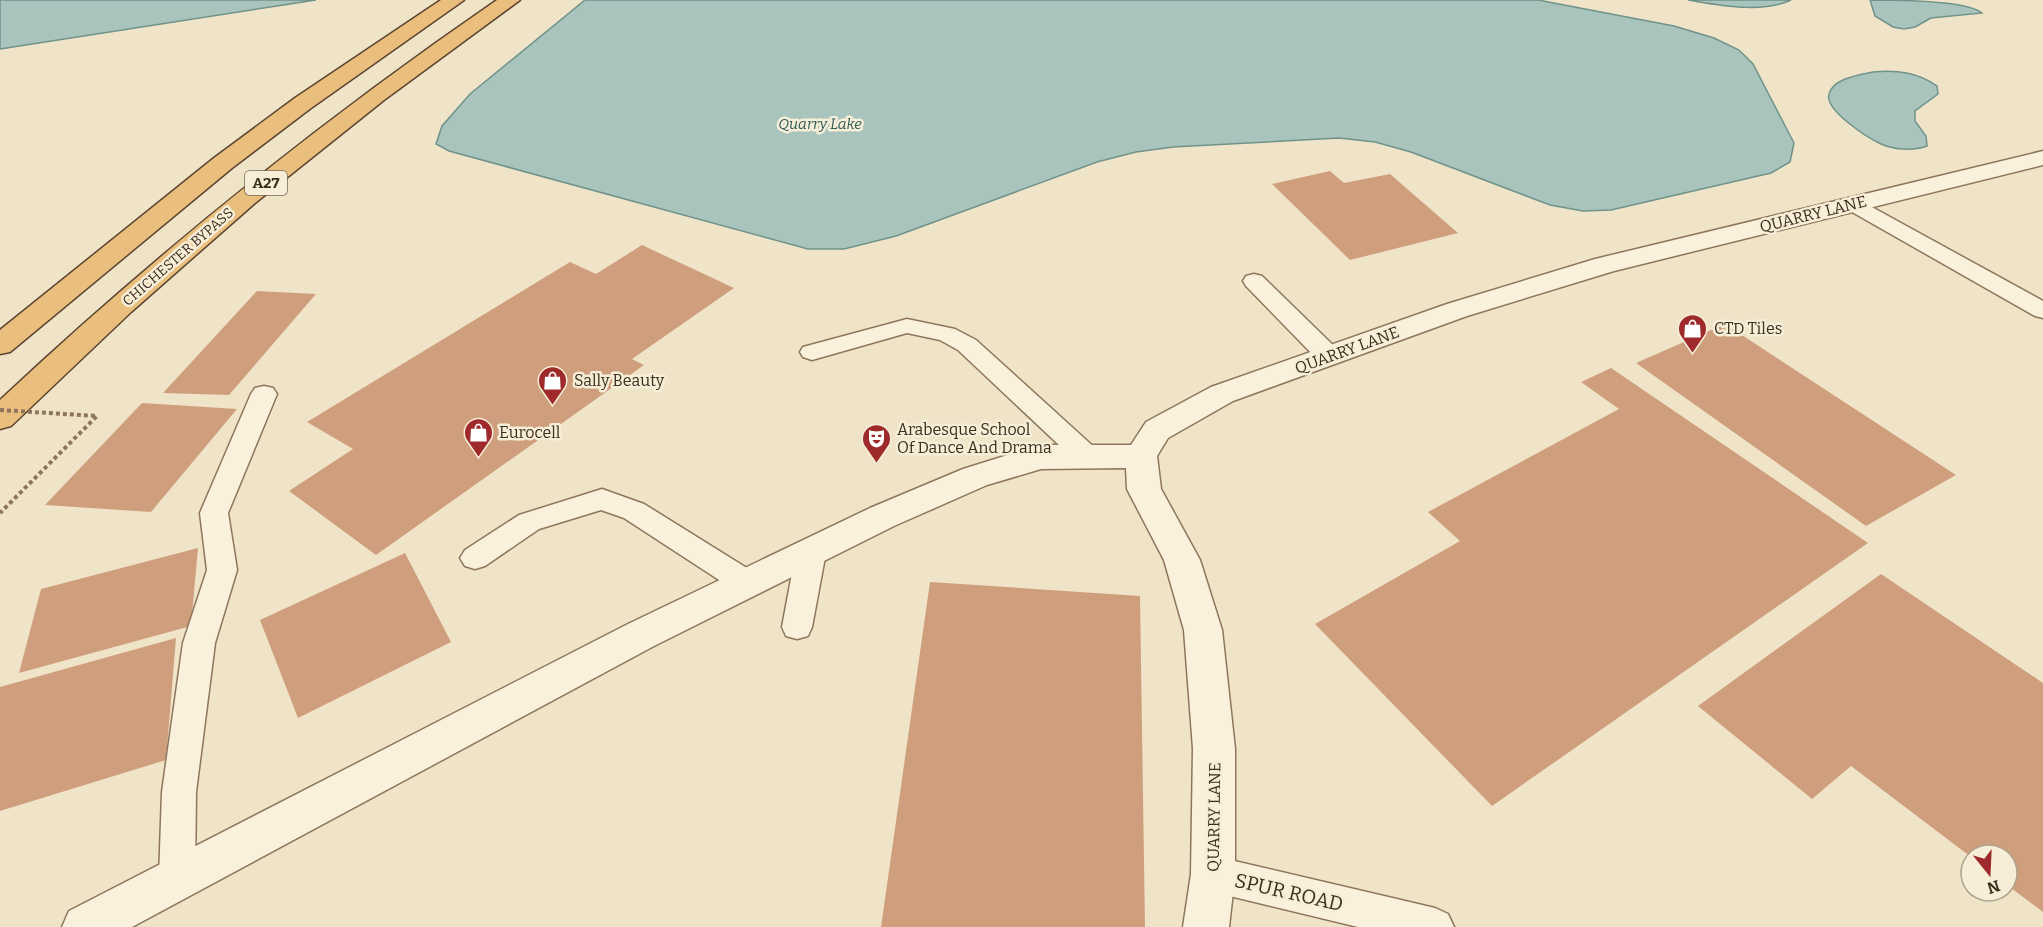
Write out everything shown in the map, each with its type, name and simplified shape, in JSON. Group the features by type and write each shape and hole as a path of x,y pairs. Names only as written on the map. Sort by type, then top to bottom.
{"highway":[{"name":"A27","path":"0,345 232,156 322,89 454,0"},
{"name":"CHICHESTER BYPASS","path":"0,418 164,268 284,168 364,104 510,0"}],"street":[{"name":"QUARRY LANE","path":"1206,927 1214,874 1215,749 1203,630 1182,561 1144,489 1141,456 1157,430 1222,394 1457,310 1605,265 2043,158"},
{"path":"106,922 177,879 640,635 811,552 975,477 1040,458 1086,455 1141,456"}],"lane":[{"path":"1852,204 2043,311"},
{"path":"1254,281 1329,356"},
{"path":"812,352 907,326 947,334 967,345 1086,455"},
{"path":"177,879 178,792 199,643 222,570 214,513 264,394"},
{"path":"475,558 529,522 602,499 634,511 747,583"},
{"path":"797,627 811,552"},
{"name":"SPUR ROAD","path":"1214,874 1435,927"}],"path":[{"path":"0,410 97,416 0,513"}],"water":[{"path":"0,0 316,0 0,49"},
{"name":"Quarry Lake","path":"585,0 1538,0 1674,26 1714,38 1739,50 1753,64 1794,143 1790,162 1771,173 1611,210 1583,211 1550,205 1411,152 1375,142 1339,138 1173,147 1136,152 1097,162 896,236 844,249 808,249 449,151 436,144 442,126 470,94"},
{"path":"1688,0 1791,0 1767,7 1754,7 1727,6"},
{"path":"1870,0 1947,3 1962,5 1982,13 1931,18 1915,27 1904,29 1893,27 1875,16"},
{"path":"1873,72 1907,73 1937,86 1938,94 1915,111 1915,121 1926,136 1927,146 1904,149 1881,144 1848,123 1833,108 1829,94 1836,84 1848,78"}],"building":[{"path":"1330,171 1344,183 1390,174 1458,233 1350,260 1272,184"},
{"path":"642,245 734,288 632,359 644,365 376,555 289,491 353,449 307,422 570,262 596,274"},
{"path":"257,291 316,294 229,395 163,393"},
{"path":"1725,324 1956,475 1866,526 1636,363"},
{"path":"1611,368 1868,543 1492,806 1315,624 1460,541 1428,512 1619,409 1581,382"},
{"path":"142,403 237,409 151,512 45,505"},
{"path":"198,548 191,626 19,673 41,589"},
{"path":"405,553 451,642 298,718 260,620"},
{"path":"1881,574 2043,683 2043,912 2019,894 2019,843 1959,843 1959,848 1851,766 1812,799 1698,706"},
{"path":"930,582 1140,596 1145,927 881,927"},
{"path":"176,638 166,760 0,811 0,687"}],"place":[{"name":"CTD Tiles","path":"1693,354"},
{"name":"Sally Beauty","path":"553,406"},
{"name":"Eurocell","path":"478,458"},
{"name":"Arabesque School Of Dance And Drama","path":"876,464"}]}
